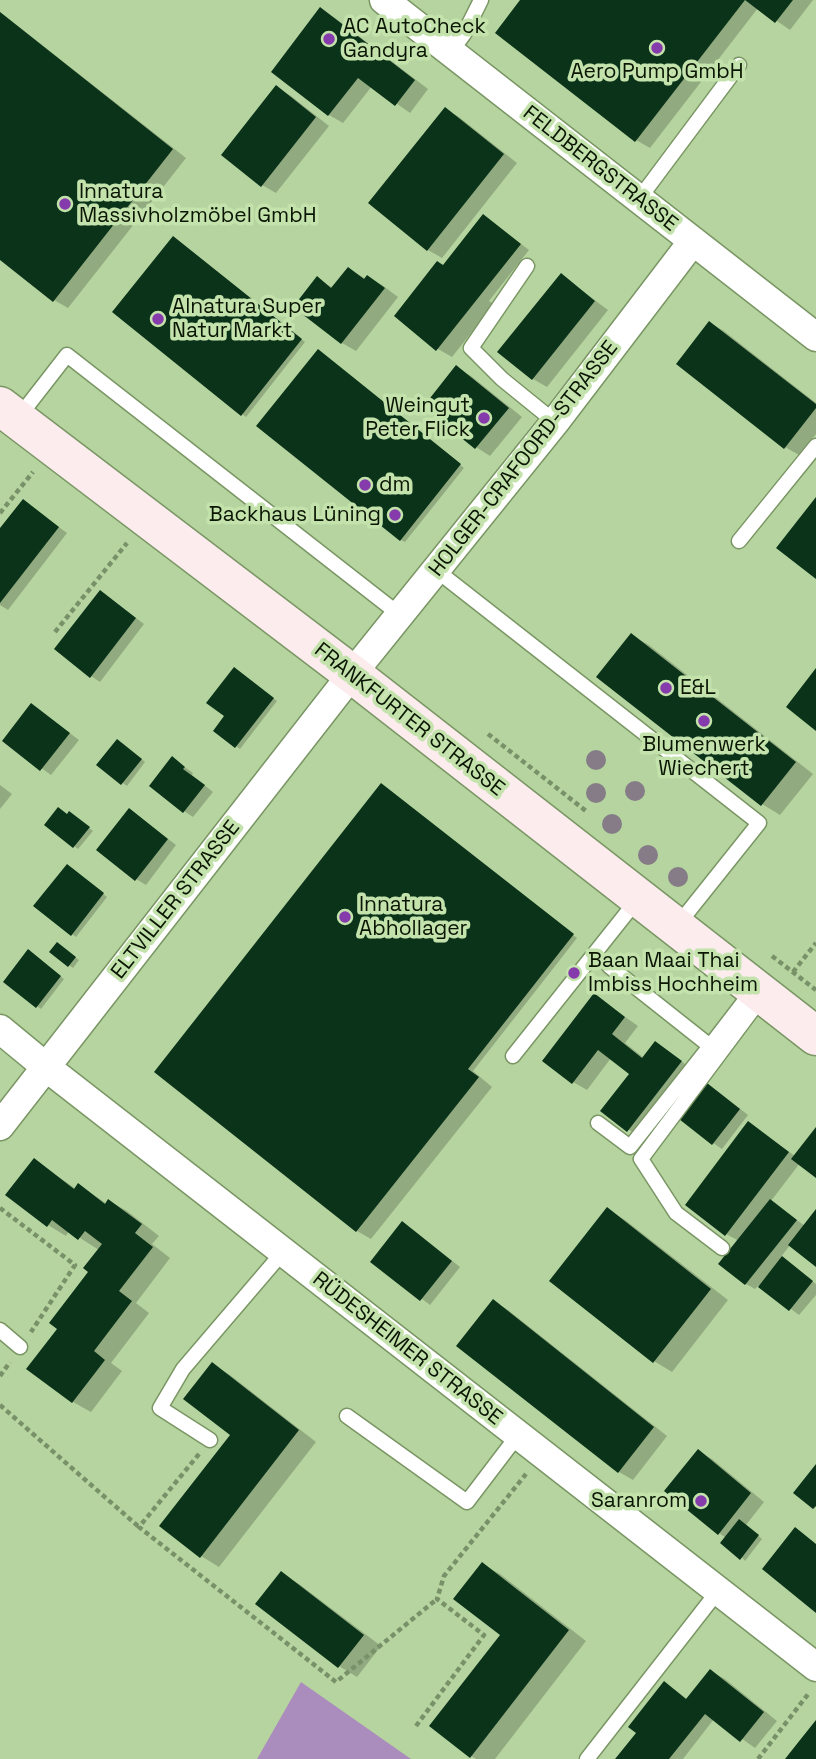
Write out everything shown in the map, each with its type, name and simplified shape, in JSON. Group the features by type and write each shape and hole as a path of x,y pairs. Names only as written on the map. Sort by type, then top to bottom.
{"street":[{"name":"FELDBERGSTRASSE","path":"384,0 816,337"},
{"name":"HOLGER-CRAFOORD-STRASSE","path":"352,674 555,422 693,241"},
{"name":"FRANKFURTER STRASSE","path":"8,413 352,674 816,1036"},
{"name":"ELTVILLER STRASSE","path":"0,1126 352,674"},
{"name":"RÜDESHEIMER STRASSE","path":"0,1029 46,1068 816,1667"}],"lane":[{"path":"451,52 464,34 481,0"},
{"path":"639,199 739,65"},
{"path":"527,266 471,348 502,379 555,422"},
{"path":"8,413 67,355 400,615"},
{"path":"739,541 816,446"},
{"path":"436,570 759,823 675,928"},
{"path":"513,1056 638,899"},
{"path":"609,966 710,1046"},
{"path":"598,1123 630,1147 710,1046 759,992"},
{"path":"722,1248 676,1213 641,1158 759,992"},
{"path":"210,1440 160,1408 183,1369 283,1252"},
{"path":"0,1331 20,1347"},
{"path":"347,1416 467,1502 518,1435"},
{"path":"587,1759 718,1591"}],"path":[{"path":"0,513 36,468"},
{"path":"55,632 130,540"},
{"path":"793,972 816,943"},
{"path":"0,1208 75,1265 0,1377"},
{"path":"0,1405 139,1527 336,1682 437,1599 444,1576 542,1454"},
{"path":"139,1527 210,1440"},
{"path":"416,1726 484,1635 437,1599"},
{"path":"758,1759 816,1684"}],"shaded area":[{"path":"301,1682 411,1759 257,1759"}],"building":[{"path":"520,0 745,0 635,142 495,33"},
{"name":"Aero Pump GmbH","path":"745,0 793,0 775,23"},
{"name":"AC AutoCheck Gandyra","path":"320,7 415,80 395,106 358,78 328,116 271,72"},
{"name":"Innatura Massivholzmöbel GmbH","path":"0,12 173,149 53,302 0,260"},
{"path":"276,85 316,117 261,187 221,155"},
{"path":"445,107 504,154 427,251 368,203"},
{"path":"483,214 521,244 436,351 394,316 437,261 443,265"},
{"path":"173,236 302,339 241,416 112,312"},
{"path":"348,267 364,279 367,275 385,288 341,344 293,307 317,276 331,288"},
{"path":"561,273 595,301 532,380 497,352"},
{"path":"709,321 816,404 816,408 784,449 676,364"},
{"path":"318,349 461,464 400,541 256,426"},
{"path":"456,365 509,408 475,449 423,407"},
{"path":"816,497 816,579 776,548"},
{"path":"23,499 59,527 0,603 0,528"},
{"path":"100,590 136,618 90,678 54,649"},
{"path":"631,633 796,762 761,806 596,677"},
{"path":"234,667 274,698 235,748 213,731 224,716 206,703"},
{"path":"816,668 816,731 786,707"},
{"path":"31,703 70,733 40,771 2,741"},
{"path":"117,739 142,759 121,785 96,765"},
{"path":"172,756 185,767 183,769 205,785 183,813 149,786"},
{"path":"381,783 574,934 468,1069 479,1077 356,1232 154,1072"},
{"path":"58,807 67,814 69,811 90,827 73,848 44,825"},
{"path":"129,808 168,839 135,881 96,850"},
{"path":"67,864 104,893 71,936 33,906"},
{"path":"57,942 76,957 68,967 49,952"},
{"path":"28,949 61,976 36,1008 3,982"},
{"path":"594,993 625,1017 612,1034 642,1058 655,1041 682,1061 627,1132 600,1111 629,1074 598,1050 572,1084 542,1061"},
{"path":"707,1083 740,1109 712,1145 679,1119"},
{"path":"748,1121 789,1152 725,1236 685,1205"},
{"path":"816,1127 816,1178 791,1159"},
{"path":"34,1158 74,1189 78,1183 105,1204 108,1199 142,1224 135,1233 153,1247 119,1291 132,1301 94,1351 105,1360 72,1403 26,1369 57,1329 49,1323 88,1272 83,1268 102,1244 85,1231 78,1240 52,1220 47,1227 5,1195"},
{"path":"770,1199 797,1220 745,1285 718,1264"},
{"path":"607,1207 711,1289 653,1363 549,1281"},
{"path":"816,1209 816,1267 788,1245"},
{"path":"402,1221 452,1261 420,1301 370,1262"},
{"path":"782,1256 813,1281 789,1311 758,1287"},
{"path":"493,1299 654,1427 618,1473 456,1346"},
{"path":"212,1362 299,1430 200,1558 159,1526 230,1435 183,1399"},
{"path":"698,1449 751,1493 718,1535 664,1491"},
{"path":"816,1464 816,1506 813,1509 793,1493"},
{"path":"739,1519 759,1535 740,1560 720,1543"},
{"path":"795,1527 816,1544 816,1613 762,1569"},
{"path":"482,1562 569,1630 470,1758 429,1726 500,1635 453,1599"},
{"path":"281,1571 364,1635 338,1668 255,1604"},
{"path":"710,1669 764,1712 740,1742 705,1714 669,1759 615,1759 636,1733 628,1727 664,1681 686,1699"},
{"path":"816,1720 816,1759 785,1759 800,1740"}],"place":[{"name":"AC AutoCheck Gandyra","path":"329,39"},
{"name":"Aero Pump GmbH","path":"657,48"},
{"name":"Innatura Massivholzmöbel GmbH","path":"65,204"},
{"name":"Alnatura Super Natur Markt","path":"158,319"},
{"name":"Weingut Peter Flick","path":"484,418"},
{"name":"dm","path":"365,485"},
{"name":"Backhaus Lüning","path":"395,515"},
{"name":"E&L","path":"666,688"},
{"name":"Blumenwerk Wiechert","path":"704,721"},
{"name":"Innatura Abhollager","path":"345,917"},
{"name":"Baan Maai Thai Imbiss Hochheim","path":"574,973"},
{"name":"Saranrom","path":"701,1501"}]}
